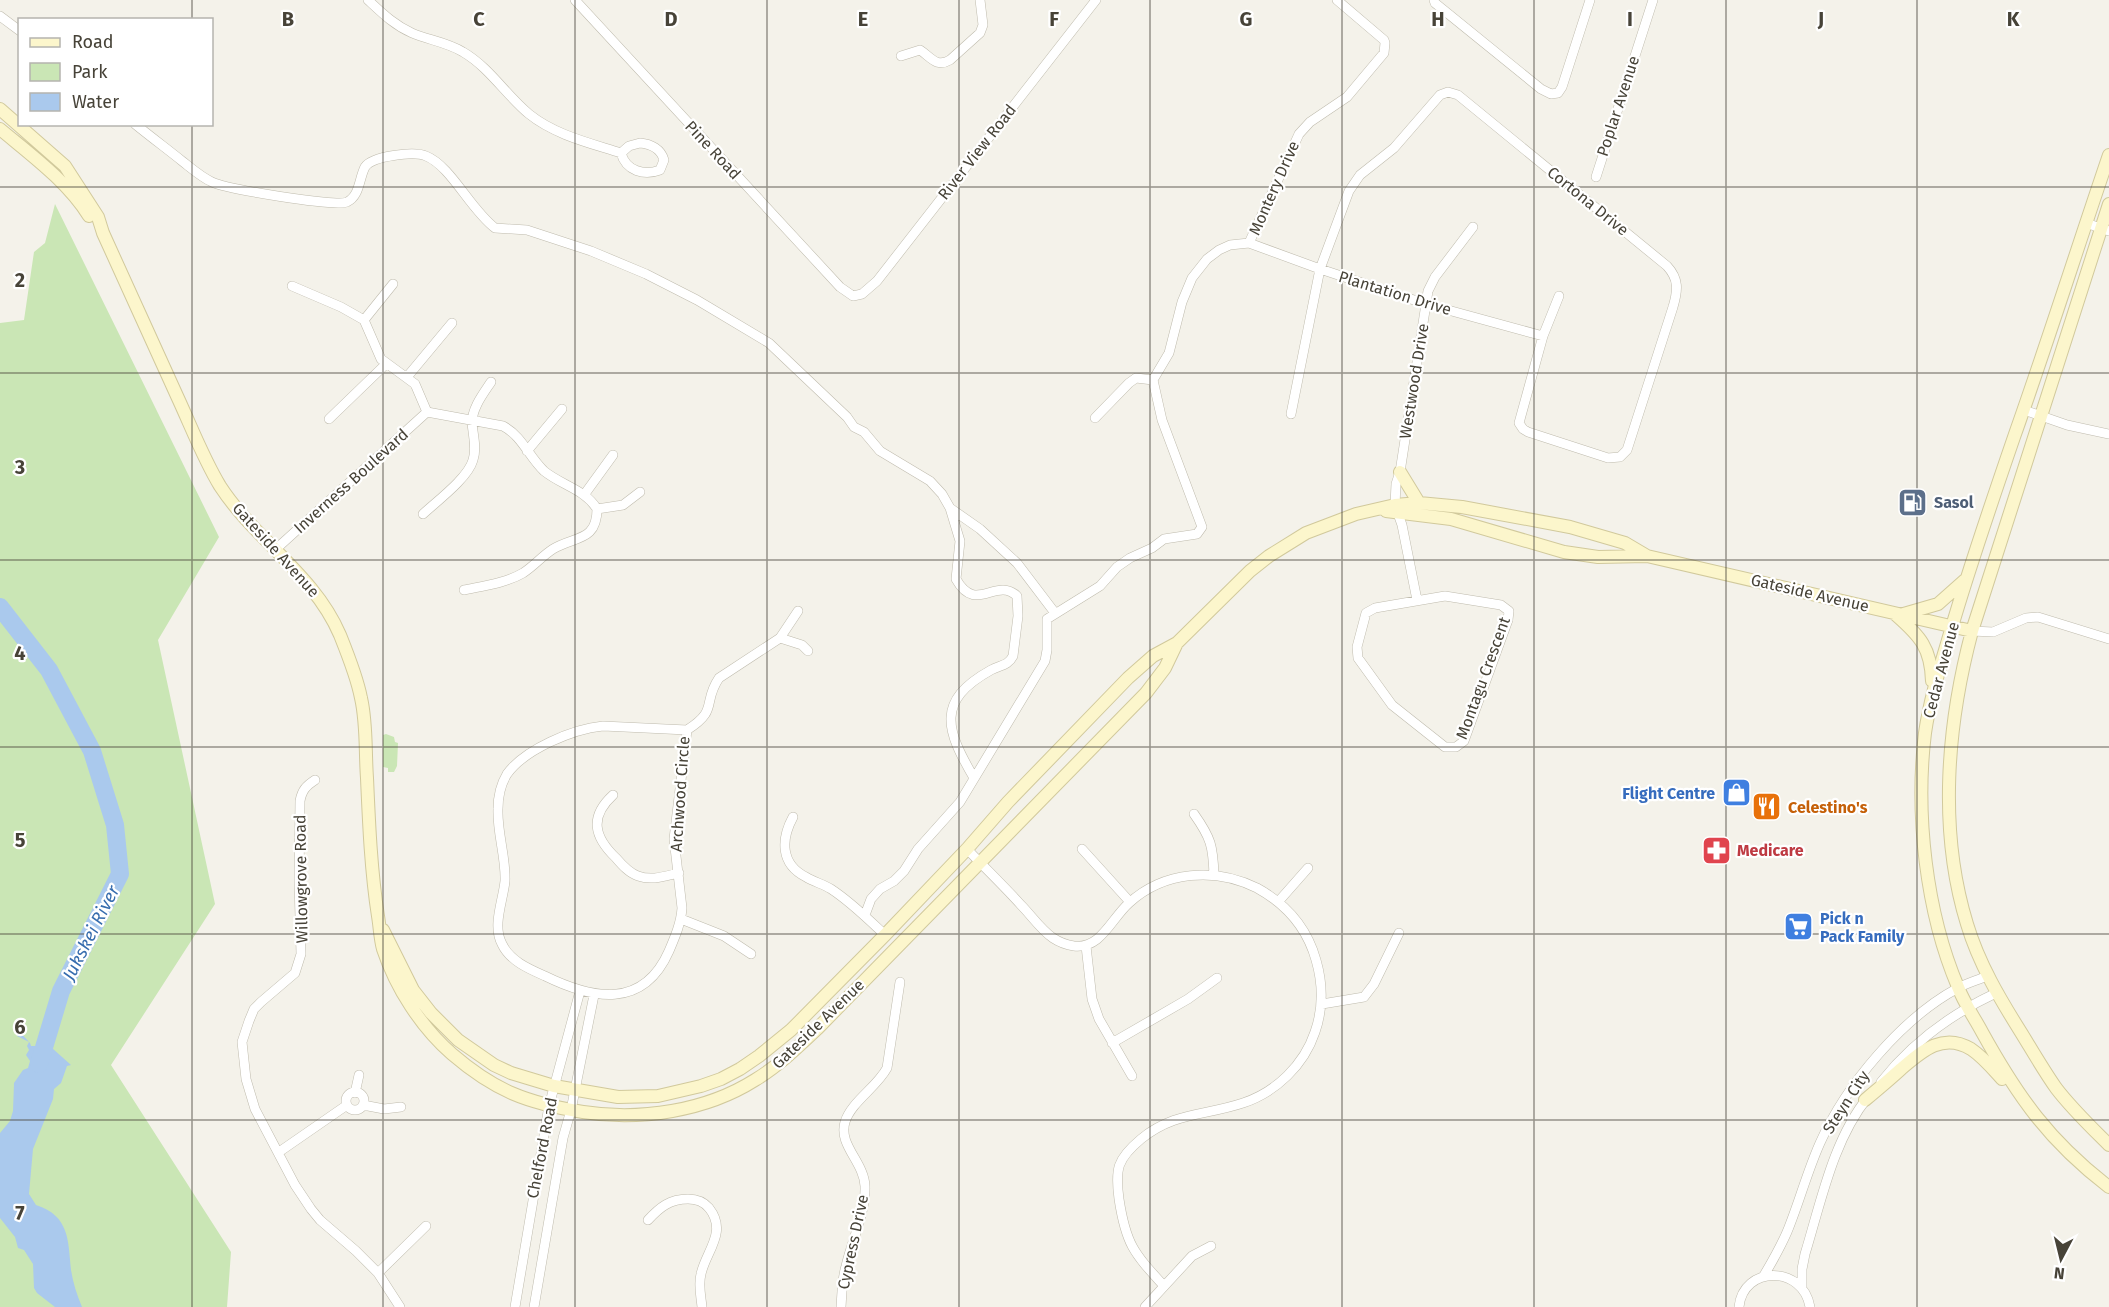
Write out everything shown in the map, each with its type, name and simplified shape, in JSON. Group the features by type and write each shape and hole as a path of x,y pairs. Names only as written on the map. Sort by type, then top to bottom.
{"street":[{"path":"368,0 400,27 448,45 469,56 520,106 543,124 556,131 621,153 628,166 639,172 652,173 660,170 663,164 661,152 652,145 629,146 621,153"},
{"name":"Pine Road","path":"575,0 840,287 853,296"},
{"path":"901,56 920,50 937,63 950,60 980,33 983,25 980,0"},
{"name":"River View Road","path":"853,296 862,294 877,281 1096,0"},
{"name":"Montery Drive","path":"1153,380 1169,353 1182,302 1192,278 1207,258 1219,250 1230,245 1249,243 1299,134 1310,122 1337,106 1347,97 1384,53 1386,44 1384,40 1337,0"},
{"path":"1434,0 1541,89 1551,94 1558,93 1562,87 1590,0"},
{"name":"Poplar Avenue","path":"1596,177 1653,0"},
{"path":"0,16 18,30"},
{"name":"Cortona Drive","path":"1291,414 1320,269 1353,183 1394,148 1435,98 1444,93 1453,93 1467,103 1674,274 1677,281 1673,307 1627,450 1620,457 1608,458 1528,432 1520,426 1519,420 1543,336 1559,296"},
{"name":"Gateside Avenue","path":"0,109 18,125"},
{"name":"Gateside Avenue","path":"19,126 65,166 98,217 103,233 213,472 232,501 304,578 323,603 344,645 362,698 373,868 382,946 389,964 418,1016 439,1043 492,1084 520,1098 571,1110 621,1115 654,1113 679,1110 712,1100 752,1082 791,1053 817,1029 1146,693 1165,668 1178,643"},
{"path":"138,126 213,183 321,203 343,204 349,201 355,196 365,167 377,159 423,155 434,160 446,170 472,205 495,228 527,230 550,237 646,274 697,300 768,342 847,417 854,427 864,432 880,451 930,481 942,494 950,508 960,541 956,579 966,593 978,596 1004,590 1013,592 1017,596 1013,656 1010,662 976,679 960,692 952,706 953,733 959,752 974,778"},
{"name":"Gateside Avenue","path":"0,129 50,171 79,202 95,226 103,233"},
{"name":"Cedar Avenue","path":"2109,155 1965,580 1933,692 1922,765 1921,804 1922,835 1934,908 1943,944 1967,1007 2005,1075 2025,1104 2068,1153 2109,1187"},
{"name":"Cedar Avenue","path":"2109,204 2105,229 2040,416 1972,631 1956,701 1951,749 1950,802 1952,848 1958,888 1966,924 1987,976 2057,1089 2109,1145"},
{"path":"2086,224 2105,229"},
{"name":"Westwood Drive","path":"1396,509 1396,484 1400,472 1430,285 1473,227"},
{"name":"Plantation Drive","path":"1249,243 1426,304 1543,336"},
{"path":"364,320 393,284"},
{"path":"292,286 341,307 364,320 378,353 386,364 407,377 418,389 427,412 503,426 512,431 545,472 585,495 594,503 597,509 596,524 583,537 551,550 523,573 464,590"},
{"path":"407,377 452,323"},
{"path":"329,419 386,364"},
{"path":"865,915 872,899 880,889 904,871 918,849 960,802 1045,661 1047,619 1100,586 1117,567 1130,558 1152,548 1164,539 1197,534 1202,528 1162,420 1153,380 1136,378 1095,418"},
{"path":"423,514 468,470 473,460 474,450 472,421 477,405 491,382"},
{"path":"527,451 562,409"},
{"path":"2024,410 2109,434"},
{"name":"Inverness Boulevard","path":"276,549 427,412"},
{"path":"585,495 613,455"},
{"path":"1400,472 1419,503"},
{"path":"597,509 622,505 640,492"},
{"name":"Gateside Avenue","path":"1396,509 1419,503 1462,507 1570,527 1625,543 1647,556"},
{"path":"950,508 980,529 1017,563 1055,613"},
{"name":"Gateside Avenue","path":"379,924 413,990 442,1025 458,1040 494,1065 511,1073 575,1091 618,1097 658,1096 681,1092 721,1079 759,1056 791,1030 885,935 967,849 1008,802 1128,678 1154,656 1178,643 1244,577 1287,544 1306,533 1356,514 1382,509 1396,509 1451,519 1564,552 1598,557 1647,556 1972,631"},
{"path":"1396,509 1402,525 1417,600"},
{"path":"1897,615 1938,604 1965,580"},
{"name":"Montagu Crescent","path":"1445,596 1501,605 1509,611 1508,620 1464,741 1456,747 1445,747 1392,705 1358,658 1357,647 1366,613 1375,608 1417,600 1445,596"},
{"path":"687,730 706,715 714,685 719,678 780,638 798,611"},
{"path":"1897,615 1918,634 1924,645 1932,665 1933,692"},
{"path":"1972,631 1993,632 2026,618 2038,617 2109,639"},
{"path":"780,638 802,645 808,651"},
{"name":"Archwood Circle","path":"603,726 687,730 674,839 682,895 681,919 662,965 645,983 634,990 594,995 529,969 508,953 501,944 498,925 505,882 498,808 501,786 508,774 524,758 581,730 603,726"},
{"name":"Willowgrove Road","path":"315,780 306,786 301,793 300,801 299,881 302,944 298,965 295,973 254,1009 242,1042 246,1079 255,1109 295,1185 320,1220 378,1273 400,1307"},
{"path":"613,795 600,808 596,825 598,834 610,853 635,875 658,878 679,873"},
{"path":"1194,814 1212,844 1214,875"},
{"path":"793,817 786,831 785,855 790,864 806,878 831,888 865,915 885,935"},
{"path":"967,849 1051,937 1072,946 1086,946 1095,942 1130,902 1160,884 1199,874 1214,875 1246,883 1278,902 1298,923 1313,949 1320,977 1322,1004 1311,1043 1294,1070 1263,1094 1244,1103 1163,1123 1124,1154 1119,1163 1117,1184 1126,1237 1137,1256 1164,1286"},
{"path":"1082,849 1130,902"},
{"path":"1278,902 1308,868"},
{"path":"681,919 724,936 751,954"},
{"path":"1322,1004 1364,997 1374,984 1399,933"},
{"path":"1086,946 1092,999 1099,1019 1132,1076"},
{"name":"Steyn City","path":"1739,1307 1744,1291 1752,1282 1763,1277 1786,1233 1823,1137 1848,1092 1894,1038 1919,1016 1958,988 1987,976"},
{"path":"1112,1043 1188,999 1217,978"},
{"name":"Cypress Drive","path":"841,1307 845,1267 865,1188 861,1168 845,1139 844,1124 854,1106 883,1076 887,1068 900,982"},
{"name":"Chelford Road","path":"515,1307 549,1106 580,991"},
{"name":"Steyn City","path":"1802,1288 1805,1254 1823,1192 1846,1133 1865,1100 1911,1048 1949,1018 1996,993"},
{"name":"Chelford Road","path":"534,1307 563,1138 571,1110 594,995"},
{"path":"1865,1100 1923,1050 1932,1045 1951,1042 1965,1046 1981,1056 2025,1104"},
{"path":"563,1059 580,1062"},
{"path":"355,1093 359,1075"},
{"path":"279,1152 347,1105 348,1097 355,1093 362,1095 363,1105"},
{"path":"347,1105 355,1110 363,1105 384,1109 401,1107"},
{"path":"648,1220 664,1204 682,1199 694,1199 705,1203 711,1211 717,1228 716,1239 700,1277 702,1307"},
{"path":"378,1273 426,1226"},
{"path":"1145,1307 1192,1256 1211,1246"},
{"path":"1763,1277 1774,1275 1784,1277 1802,1288 1810,1307"}],"green space":[{"path":"55,204 219,537 158,640 215,904 111,1065 231,1252 227,1307 0,1307 0,323 24,320 34,252 45,243"},
{"path":"383,735 394,737 395,742 398,743 397,766 394,772 388,772 388,768 383,767"}],"water":[{"path":"18,1030 30,1043 31,1046 37,1046 43,1040 71,1065 67,1066 61,1083 54,1089 53,1099 33,1149 29,1194 36,1205 55,1216 65,1231 73,1280 82,1307 55,1307 37,1293 34,1288 33,1264 24,1250 18,1248 15,1237 0,1218 0,1133 10,1121 13,1111 14,1083 23,1070 28,1068 30,1061 26,1055 29,1042 17,1036"}],"waterway":[{"name":"Jukskei River","path":"0,607 49,670 92,751 115,825 120,874 61,991 39,1064"}],"place":[{"name":"Sasol","path":"1913,502"},
{"name":"Flight Centre","path":"1736,793"},
{"name":"Celestino's","path":"1767,807"},
{"name":"Medicare","path":"1716,850"},
{"name":"Pick n Pack Family","path":"1799,927"}]}
